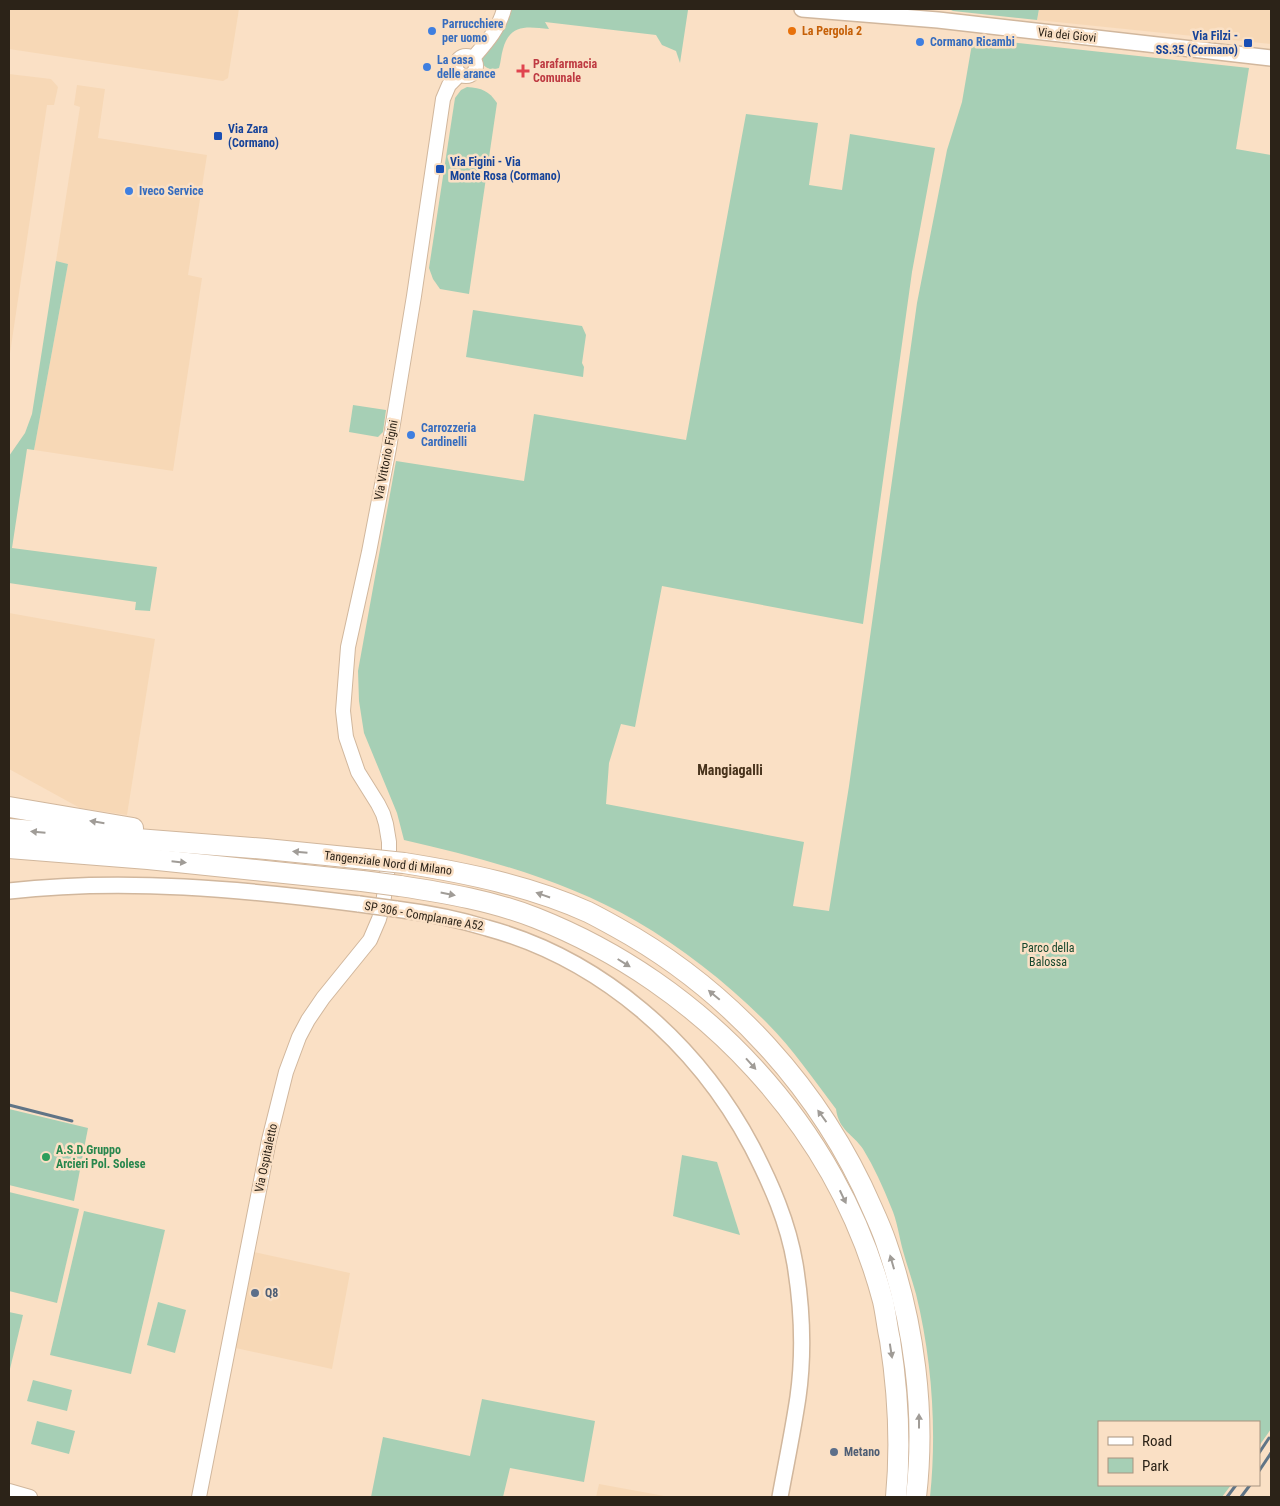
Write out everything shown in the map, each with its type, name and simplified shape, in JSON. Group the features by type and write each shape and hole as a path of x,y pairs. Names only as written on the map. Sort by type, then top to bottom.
{"highway":[{"path":"9,807 266,849"},
{"name":"Tangenziale Nord di Milano","path":"9,830 266,849 404,863 446,870 493,880 543,895 589,913 636,938 676,964 718,998 757,1035 796,1080 829,1126 861,1184 886,1241 903,1298 914,1355 919,1413 919,1470 916,1497"},
{"name":"Tangenziale Nord di Milano","path":"9,848 148,859 362,881 488,902 535,918 582,938 658,985 700,1016 739,1050 776,1092 810,1138 842,1193 866,1248 883,1302 893,1359 898,1413 899,1463 896,1497"},
{"path":"9,862 148,859"}],"main road":[{"name":"Via dei Giovi","path":"802,9 938,20 1271,58"},
{"name":"SP 306 - Complanare A52","path":"9,891 41,887 101,884 222,890 396,909 489,928 550,951 616,989 650,1016 691,1057 726,1102 749,1141 769,1182 787,1227 795,1265 801,1351 798,1396 780,1497"}],"street":[{"name":"Via Vittorio Figini","path":"389,842 383,814 358,772 346,737 343,711 348,648 389,448 441,112 446,91 460,74 456,66 458,59 465,56 473,58 492,36 504,9"},
{"name":"Via Ospitaletto","path":"199,1497 266,1158 286,1072 299,1037 308,1020 364,948 375,930 383,904 389,842"},
{"path":"9,1491 30,1497"}],"shaded area":[{"path":"9,9 239,9 228,78 223,81 9,49"},
{"path":"1039,9 1271,9 1271,44 1037,20"},
{"path":"9,74 51,79 58,87 54,105 47,105 9,360"},
{"path":"77,85 105,89 98,138 207,155 188,275 202,278 173,471 34,450 68,264 56,261 80,107 74,105"},
{"path":"9,613 155,639 127,815 80,808 9,769"},
{"path":"249,1251 350,1273 332,1369 231,1347"},
{"path":"599,1484 670,1497 596,1497"}],"green space":[{"path":"511,9 688,10 680,63 676,51 662,45 656,35 545,22 549,29 527,28 515,31 506,41 499,68 487,68 483,64 483,58 500,36"},
{"path":"949,9 1039,9 1037,20"},
{"name":"Parco della Balossa","path":"973,38 1249,68 1236,149 1271,155 1271,1429 1260,1445 1260,1421 1098,1421 1098,1486 1230,1486 1222,1497 930,1497 933,1447 932,1395 926,1344 916,1294 895,1217 885,1192 863,1149 840,1122 836,1109 794,1054 767,1023 705,968 654,932 609,906 552,882 464,854 404,840 397,813 364,733 359,701 358,671 396,461 524,481 534,414 686,440 746,114 818,123 809,185 842,190 850,134 935,148 912,272 863,624 662,586 635,727 621,724 609,763 606,804 804,842 793,906 829,911 849,786 917,303 947,150 962,102"},
{"path":"467,87 485,91 497,103 469,294 440,289 433,279 429,268 455,98 461,90"},
{"path":"56,261 68,264 34,450 27,449 12,548 157,567 150,611 135,610 136,602 9,583 9,456 25,433 32,414"},
{"path":"473,310 582,326 586,335 582,363 584,367 583,377 466,357"},
{"path":"353,405 386,410 383,432 378,437 349,432"},
{"name":"A.S.D.Gruppo Arcieri Pol. Solese","path":"9,1109 88,1128 74,1201 9,1185"},
{"path":"682,1155 717,1162 740,1235 673,1216"},
{"path":"9,1192 79,1209 57,1303 9,1291"},
{"path":"84,1211 165,1230 131,1374 50,1355"},
{"path":"158,1302 186,1310 175,1353 147,1345"},
{"path":"9,1312 23,1315 9,1373"},
{"path":"33,1380 72,1390 67,1411 27,1401"},
{"path":"482,1399 595,1421 584,1482 510,1468 503,1497 371,1497 383,1437 470,1456"},
{"path":"37,1421 75,1431 69,1454 31,1444"}],"waterway":[{"path":"9,1105 72,1121"},
{"path":"1260,1452 1269,1438"},
{"path":"1260,1470 1271,1453"},
{"path":"1227,1497 1235,1486"},
{"path":"1241,1497 1249,1486"}],"place":[{"name":"Parrucchiere per uomo","path":"432,31"},
{"name":"La Pergola 2","path":"792,31"},
{"name":"Cormano Ricambi","path":"920,42"},
{"name":"Via Filzi - SS.35 (Cormano)","path":"1248,43"},
{"name":"La casa delle arance","path":"427,67"},
{"name":"Parafarmacia Comunale","path":"523,71"},
{"name":"Via Zara (Cormano)","path":"218,136"},
{"name":"Via Figini - Via Monte Rosa (Cormano)","path":"440,169"},
{"name":"Iveco Service","path":"129,191"},
{"name":"Carrozzeria Cardinelli","path":"411,435"},
{"name":"A.S.D.Gruppo Arcieri Pol. Solese","path":"46,1157"},
{"name":"Q8","path":"255,1293"},
{"name":"Metano","path":"834,1452"}],"district":[{"name":"Mangiagalli","path":"730,770"}]}
